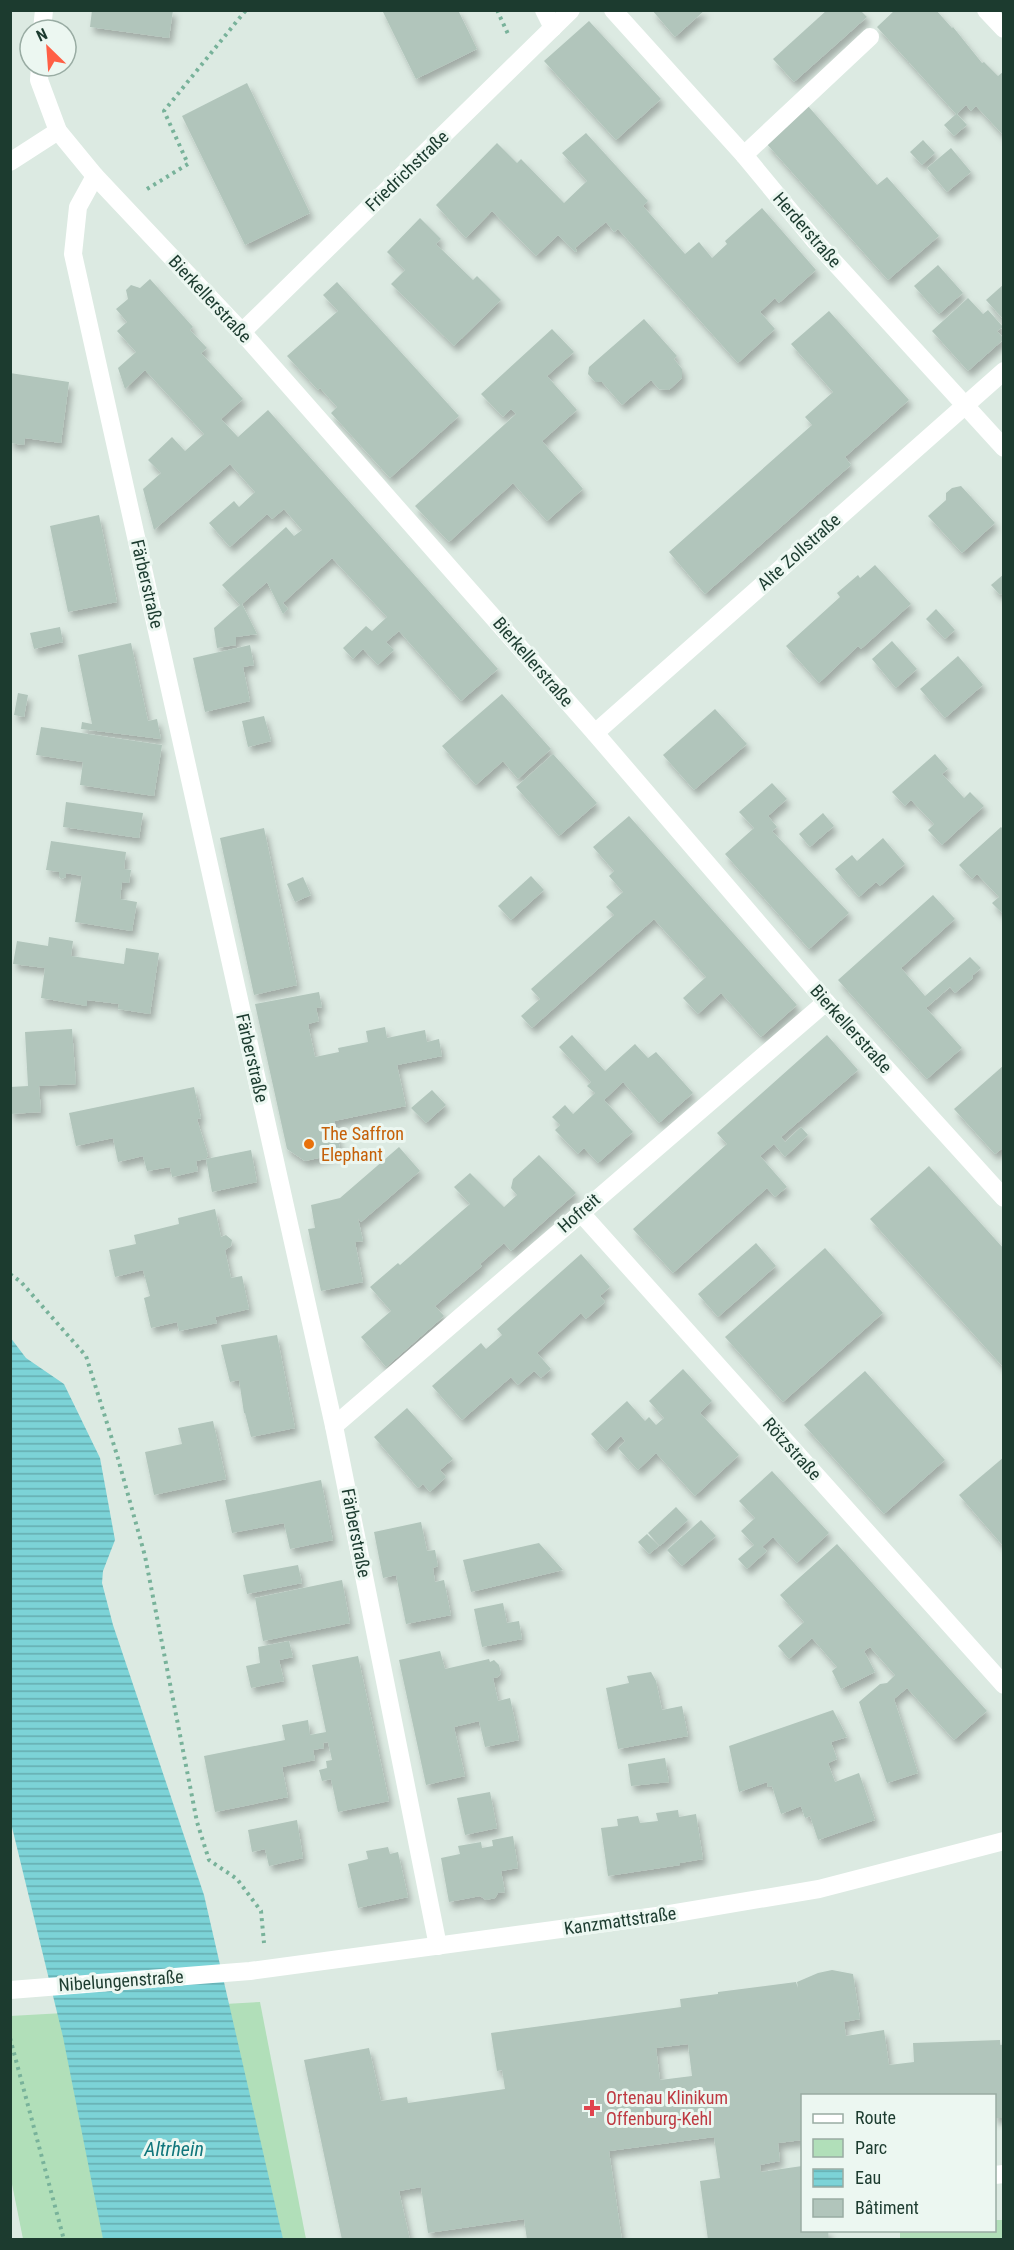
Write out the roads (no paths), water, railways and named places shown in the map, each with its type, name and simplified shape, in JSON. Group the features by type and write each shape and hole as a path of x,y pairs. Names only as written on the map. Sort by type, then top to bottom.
{"street":[{"path":"544,10 554,28"},
{"name":"Friedrichstraße","path":"242,332 571,10"},
{"name":"Herderstraße","path":"613,10 744,155 815,241 1004,448"},
{"path":"986,10 1004,30"},
{"path":"744,155 870,37"},
{"name":"Bierkellerstraße","path":"39,78 58,130 95,176 242,332 595,733 826,1002 1004,1198"},
{"path":"10,162 58,130"},
{"name":"Färberstraße","path":"95,176 78,207 73,254 334,1426 438,1946"},
{"name":"Alte Zollstraße","path":"595,733 1004,371"},
{"name":"Hofreit","path":"334,1426 826,1002"},
{"name":"Rötzstraße","path":"580,1212 1004,1685"},
{"name":"Kanzmattstraße","path":"231,1973 664,1915 819,1889 1004,1841"},
{"name":"Nibelungenstraße","path":"11,1990 231,1973"}],"water":[{"name":"Altrhein","path":"10,1337 26,1358 64,1384 100,1458 115,1540 103,1571 102,1583 113,1625 204,1895 283,2239 103,2239 63,2037 11,1823"}],"place":[{"name":"The Saffron Elephant","path":"309,1144"},
{"name":"Ortenau Klinikum Offenburg-Kehl","path":"592,2108"}]}
